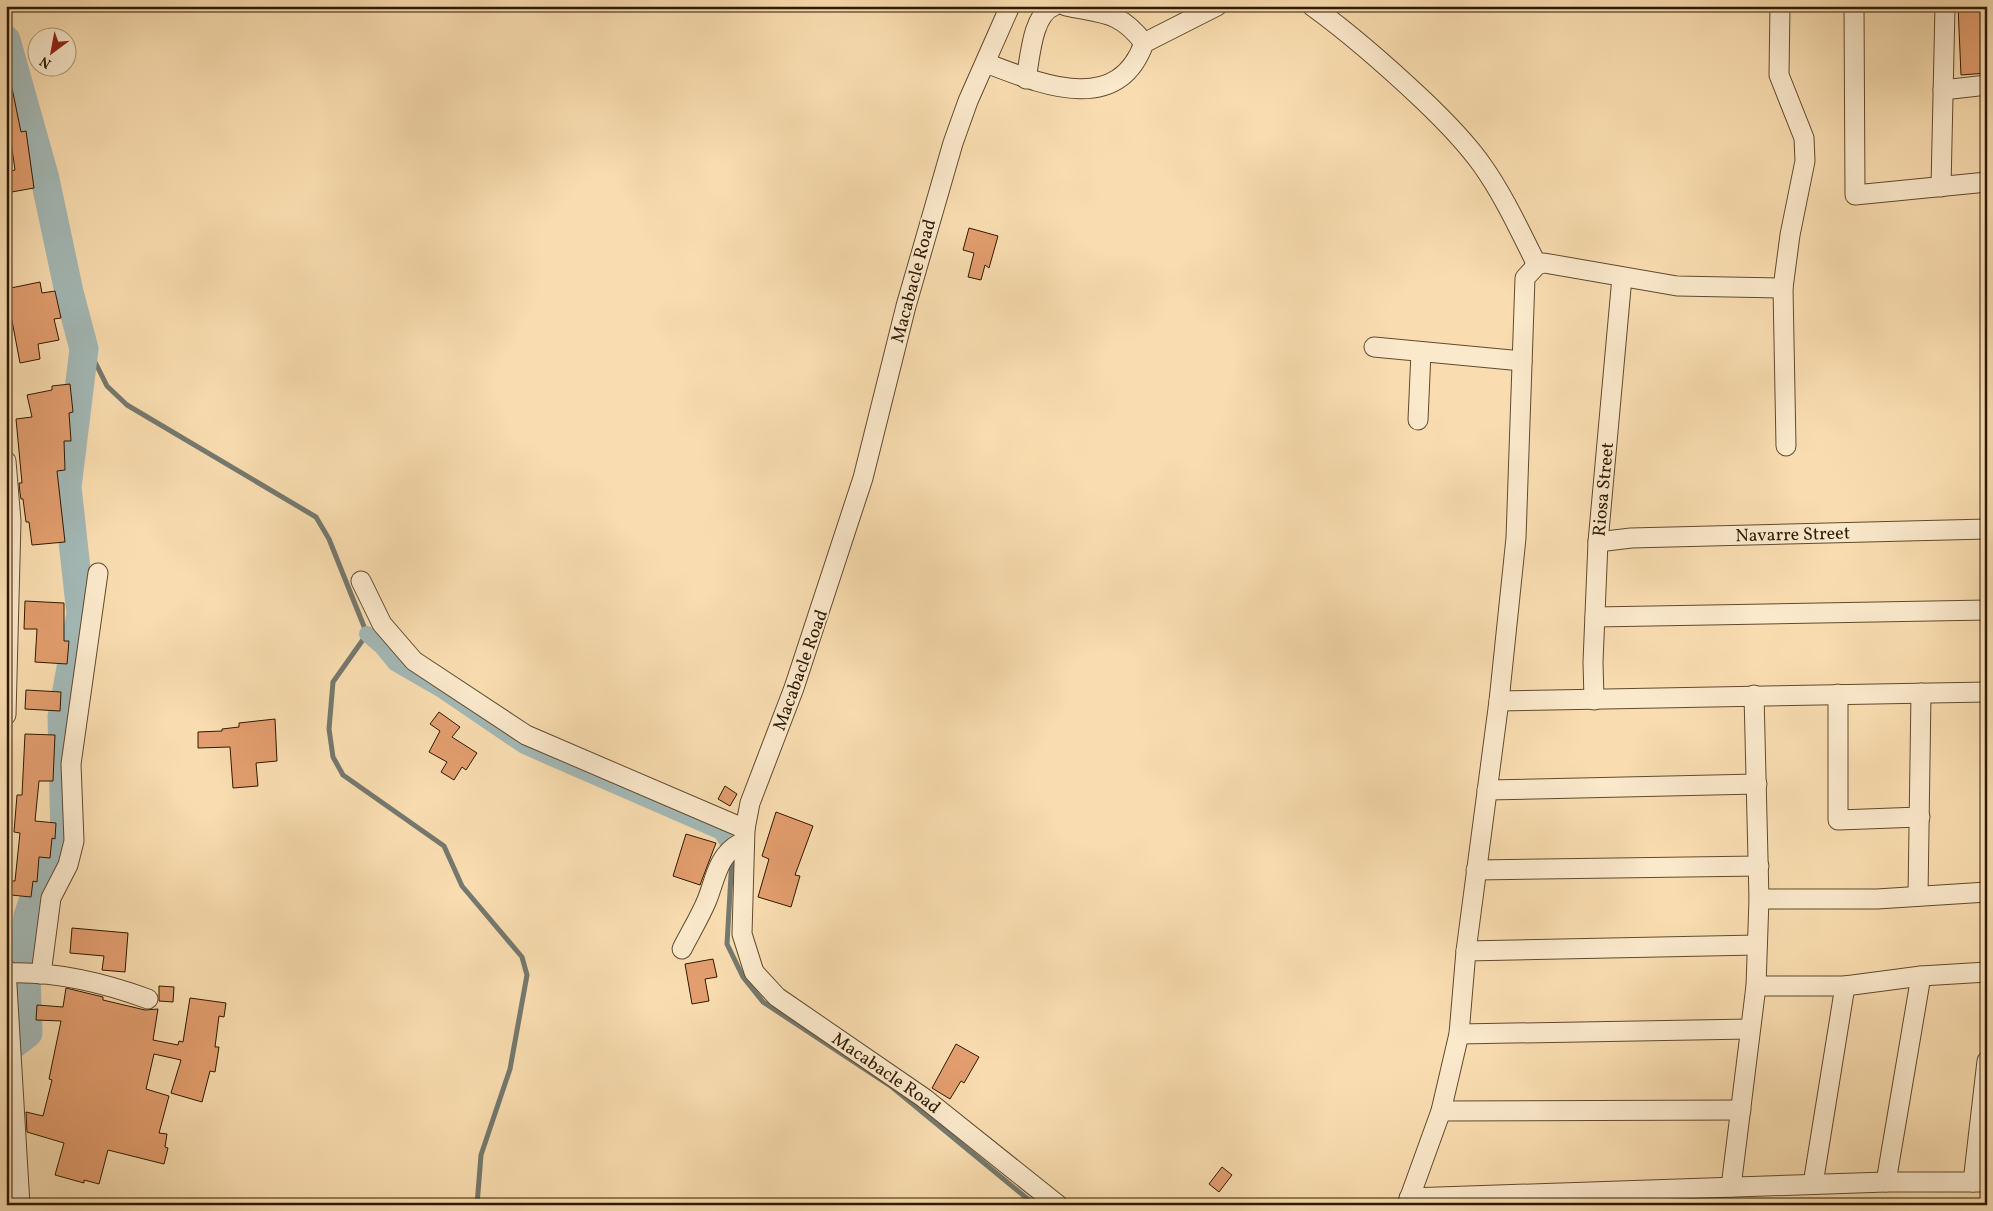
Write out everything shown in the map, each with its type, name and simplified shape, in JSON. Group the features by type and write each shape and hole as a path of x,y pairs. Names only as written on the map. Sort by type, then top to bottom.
{"street":[{"name":"Macabacle Road","path":"1010,6 962,118 935,200 863,478 834,572 794,688 750,803 745,838 742,934 754,972 777,998 924,1098 1058,1205"},
{"path":"1026,79 1035,30 1044,13 1054,6"},
{"path":"1066,6 1117,17 1135,32 1144,43"},
{"path":"986,63 1026,79 1071,90 1099,88 1128,73 1139,57 1144,43 1217,6"},
{"path":"1312,6 1348,32 1390,68 1453,129 1482,164 1500,193 1537,265"},
{"path":"1780,6 1778,75 1804,138 1805,161 1790,235 1783,288 1786,446"},
{"path":"1854,6 1855,195 1987,182"},
{"path":"1941,187 1944,6"},
{"path":"1943,90 1987,85"},
{"path":"1783,288 1676,286 1544,263 1537,265 1525,278 1516,538 1499,701 1466,951 1459,1034 1441,1111 1408,1201 1638,1197 1731,1187 1886,1182 1980,1182 1987,1061"},
{"name":"Riosa Street","path":"1594,700 1598,542 1622,277"},
{"path":"1374,347 1522,361"},
{"path":"1418,420 1421,352"},
{"path":"6,461 11,521 6,716"},
{"name":"Navarre Street","path":"1598,542 1631,538 1987,529"},
{"path":"20,1205 11,1070 11,1041 22,973 50,898 68,865 74,841 71,764 98,573"},
{"path":"361,581 382,624 414,661 526,735 745,838 731,848 719,865 706,901 682,949"},
{"path":"1595,617 1987,610"},
{"path":"1499,701 1987,692"},
{"path":"1918,896 1921,693"},
{"path":"1838,694 1838,820 1920,817"},
{"path":"1731,1187 1756,986 1760,899 1754,695"},
{"path":"1487,790 1757,784"},
{"path":"1476,870 1759,866"},
{"path":"1760,899 1877,898 1987,892"},
{"path":"1466,951 1757,946"},
{"path":"1756,986 1845,986 1921,976 1987,972"},
{"path":"22,973 102,985 148,999"},
{"path":"1886,1182 1921,976"},
{"path":"1813,1184 1845,986"},
{"path":"1459,1034 1750,1029"},
{"path":"1441,1111 1741,1110"}],"building":[{"path":"1958,6 1987,6 1987,73 1961,75"},
{"path":"6,88 12,88 21,132 26,131 34,188 6,193 6,172 15,170 11,142 6,143"},
{"path":"969,228 998,236 989,268 985,265 981,280 968,277 974,253 963,250"},
{"path":"40,282 42,293 55,291 61,318 54,319 59,340 38,344 40,359 20,363 6,289"},
{"path":"70,384 73,412 69,413 71,441 64,441 65,470 57,471 65,542 32,545 29,522 26,522 23,499 21,499 20,493 19,483 22,483 16,419 32,417 27,395 52,390 52,386"},
{"path":"25,601 64,603 64,641 69,641 67,664 35,662 37,629 24,629"},
{"path":"26,690 61,692 60,711 25,709"},
{"path":"439,712 460,727 452,737 477,753 466,770 462,767 454,780 441,772 447,762 429,752 440,731 430,724"},
{"path":"275,719 277,761 256,763 258,786 233,788 230,747 198,748 198,732 222,731 222,729 239,727 239,723"},
{"path":"25,734 55,735 53,781 39,781 35,821 56,823 55,839 52,838 50,858 39,857 37,882 33,881 31,897 11,895 12,881 15,881 20,833 14,832 17,795 22,795"},
{"path":"725,786 737,794 730,806 718,799"},
{"path":"776,812 813,826 795,875 800,876 791,907 758,897 769,859 762,856"},
{"path":"686,834 716,843 700,885 673,876"},
{"path":"72,928 128,933 125,972 102,970 104,956 70,953"},
{"path":"713,959 717,977 705,979 709,1001 692,1004 685,964"},
{"path":"159,986 174,987 173,1002 159,1001"},
{"path":"66,988 103,997 103,1000 145,1010 158,1009 153,1040 178,1045 179,1041 183,1042 190,998 226,1003 224,1017 219,1016 215,1047 219,1047 215,1072 210,1071 202,1102 171,1093 181,1060 154,1054 146,1089 169,1096 159,1133 167,1134 165,1147 168,1148 164,1164 108,1150 99,1184 84,1180 84,1183 55,1175 64,1143 27,1132 26,1112 43,1116 52,1080 49,1079 61,1021 36,1020 37,1005 63,1007"},
{"path":"956,1044 979,1057 964,1083 961,1081 950,1099 932,1088"},
{"path":"1222,1167 1232,1175 1219,1192 1209,1184"}],"waterway":[{"path":"6,40 45,179 69,292 84,349 67,487 81,614 62,717 65,838 37,890 28,916 25,947 28,1033 6,1050"},
{"path":"84,349 94,360 107,386 127,405 316,517 329,539 367,634 333,682 329,729 333,757 343,775 444,846 462,886 522,957 527,975 510,1069 481,1155 477,1205"},
{"path":"367,634 382,647 395,663 440,689 524,746 721,832 728,843"},
{"path":"479,715 524,746"},
{"path":"732,858 727,944 743,977 763,1002 892,1087 1035,1205"}]}
